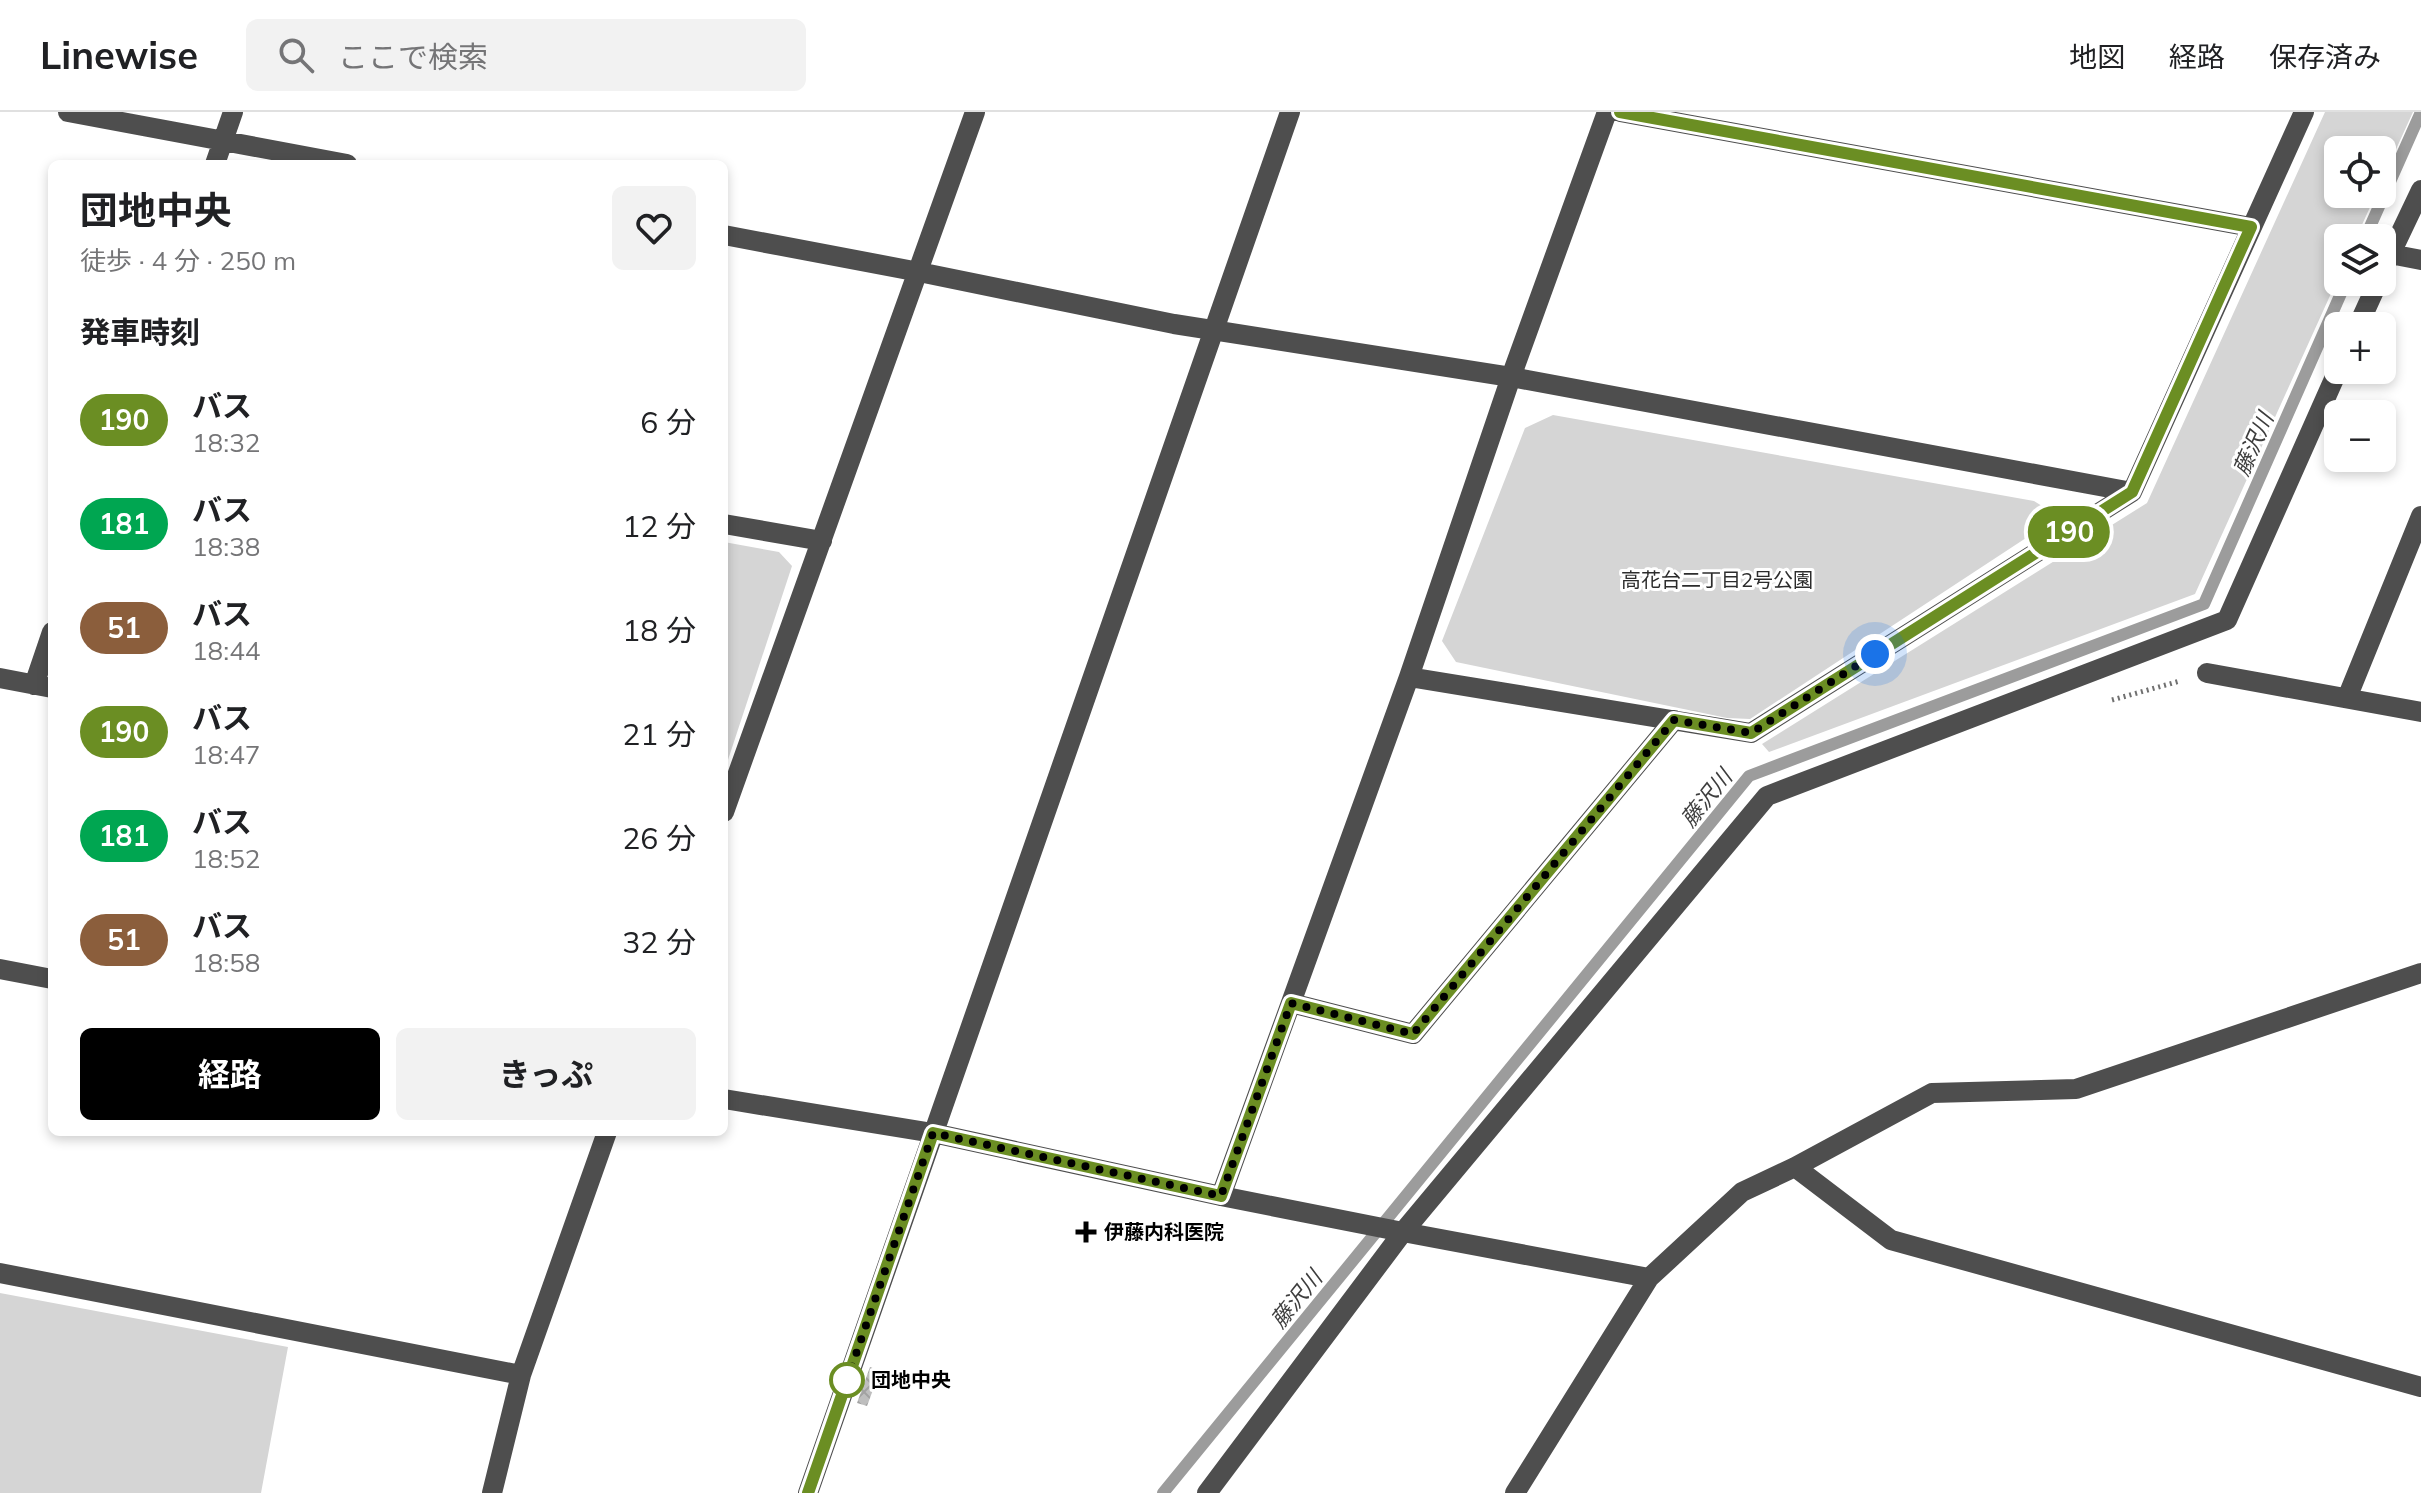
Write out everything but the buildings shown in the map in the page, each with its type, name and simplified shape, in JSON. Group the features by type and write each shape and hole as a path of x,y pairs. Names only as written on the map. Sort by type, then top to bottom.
{"street":[{"path":"68,112 326,160"},
{"path":"217,160 233,112"},
{"path":"728,801 975,112"},
{"path":"808,1493 1290,112"},
{"path":"1221,1196 1409,677 1511,377 1607,112"},
{"path":"1620,112 2251,227"},
{"path":"1409,677 1751,733 2132,492 2304,112"},
{"path":"2396,242 2421,190"},
{"path":"728,236 1174,324 1511,377 2132,492"},
{"path":"2396,262 2421,260"},
{"path":"1207,1493 1403,1232 1767,796 2227,620 2332,384"},
{"path":"2347,698 2421,516"},
{"path":"728,525 822,541"},
{"path":"0,678 43,686 48,656"},
{"path":"2207,673 2421,712"},
{"path":"1291,1003 1413,1034 1674,720"},
{"path":"0,969 48,978"},
{"path":"1515,1493 1649,1278 1742,1192 1932,1093 2076,1089 2421,973"},
{"path":"728,1100 933,1133 1221,1196 1649,1278"},
{"path":"492,1493 521,1375 606,1136"},
{"path":"1795,1167 1891,1240 2421,1387"},
{"path":"0,1273 521,1375"}],"green space":[{"path":"2325,112 2413,112 2396,149 2396,136 2324,136 2324,208 2370,208 2362,224 2324,224 2324,296 2330,296 2195,594 1769,752 1762,744 2147,503"},
{"name":"高花台二丁目2号公園","path":"1553,415 2034,501 2050,511 2046,525 1750,719 1727,718 1456,662 1442,641 1525,428"},
{"path":"728,543 779,552 792,566 728,760"},
{"path":"0,1293 288,1347 261,1493 0,1493"}],"waterway":[{"name":"藤沢川","path":"2371,224 2421,112"},
{"name":"藤沢川","path":"1163,1493 1749,776 2204,604 2340,296"}],"bus line":[{"name":"190","path":"808,1493 933,1133 1221,1196 1291,1003 1413,1034 1674,720 1751,733 2132,492 2251,227 1620,112"}],"place":[{"name":"伊藤内科医院","path":"1086,1232"},
{"name":"団地中央","path":"847,1380"}],"route":[{"path":"847,1380 933,1133 1221,1196 1291,1003 1413,1034 1674,720 1751,733 1875,654"}]}
